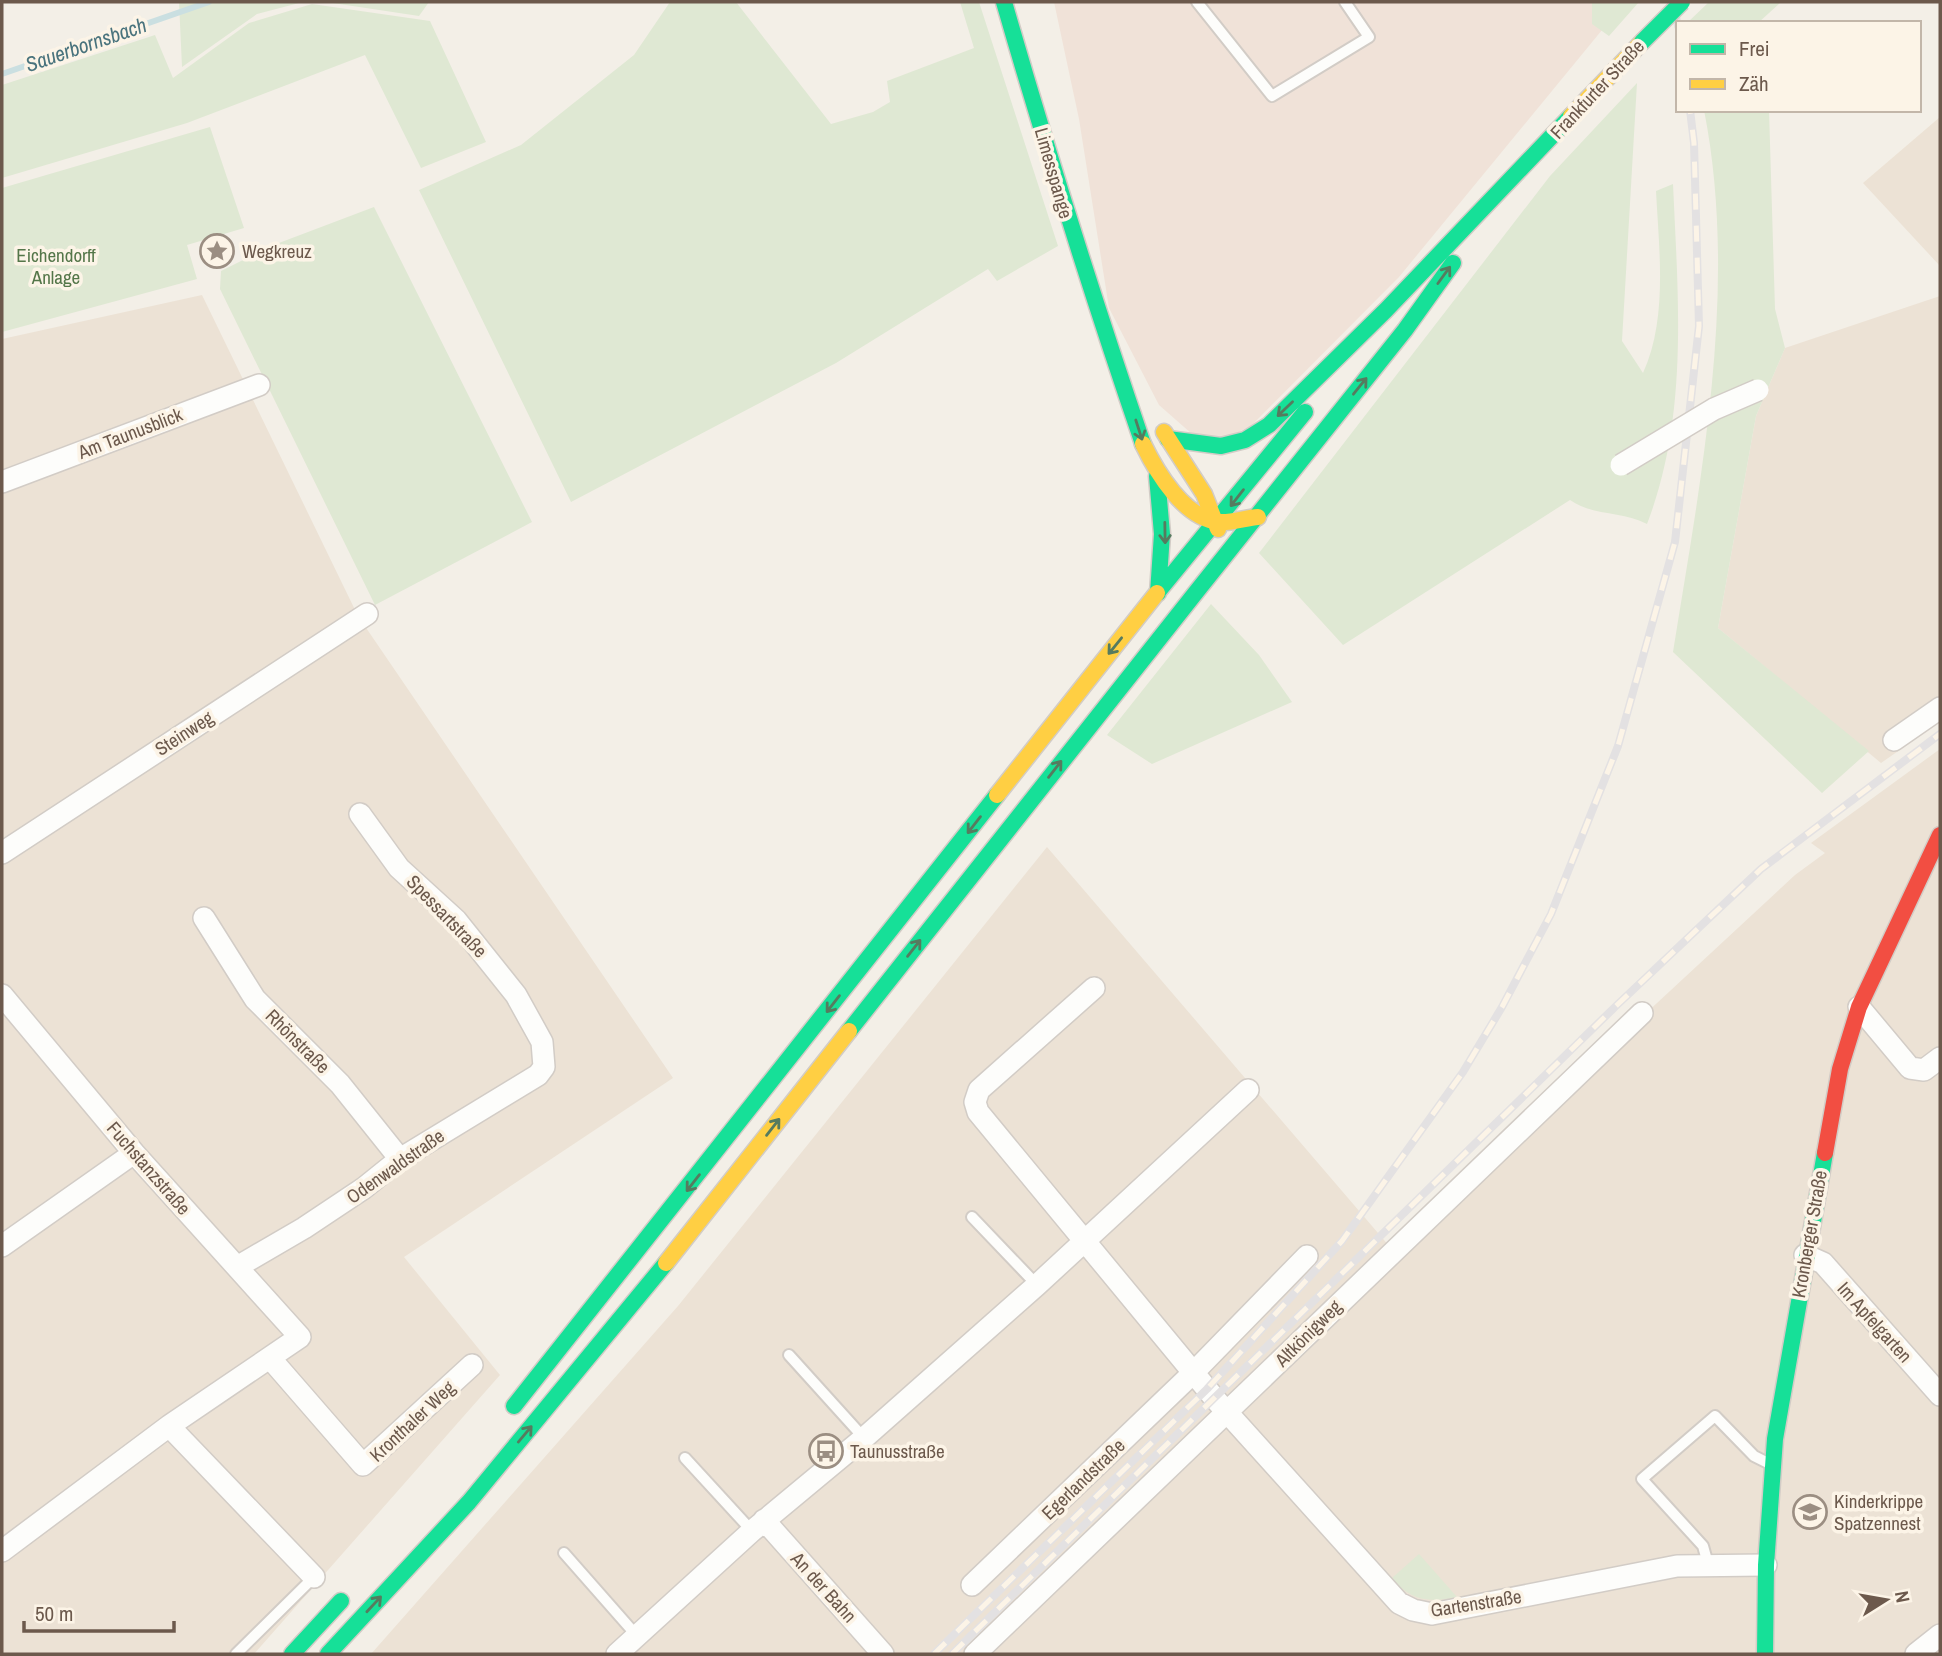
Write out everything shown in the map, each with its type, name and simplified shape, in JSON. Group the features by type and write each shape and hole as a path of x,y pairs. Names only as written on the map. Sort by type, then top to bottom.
{"main road":[{"name":"Limesspange","path":"1003,2 1074,242 1111,342"},
{"name":"Frankfurter Straße","path":"1514,178 1682,2"},
{"path":"1168,439 1195,446 1222,446 1252,439 1386,310 1514,178"},
{"path":"328,1654 469,1502 655,1277 1405,330 1514,178"},
{"path":"504,1419 1157,593 1218,522 1386,310"},
{"path":"1111,342 1204,494 1218,522 1215,557 1197,591"},
{"path":"1111,342 1143,443 1157,473 1187,508 1218,522 1258,517"},
{"path":"1157,473 1165,536 1157,593"},
{"name":"Kronberger Straße","path":"1765,1654 1766,1565 1772,1465 1782,1386 1840,1069 1859,1007 1940,835"},
{"path":"292,1654 348,1594"}],"street":[{"name":"Am Taunusblick","path":"2,482 259,385"},
{"path":"1620,465 1714,409 1758,390"},
{"name":"Steinweg","path":"2,853 367,614"},
{"path":"1895,740 1940,708"},
{"name":"Spessartstraße","path":"360,814 399,868 456,920 516,995 542,1042 545,1059"},
{"name":"Rhönstraße","path":"204,918 256,999 340,1084 400,1159"},
{"path":"1094,988 979,1090 975,1102 978,1112 1193,1373 1228,1411"},
{"name":"Fuchstanzstraße","path":"2,995 134,1153 300,1337 270,1359"},
{"path":"1859,1007 1910,1068 1924,1070 1940,1058"},
{"name":"Altkönigweg","path":"975,1654 1386,1255 1642,1013"},
{"name":"Odenwaldstraße","path":"237,1266 304,1228 364,1188 400,1159 538,1075 545,1059"},
{"path":"617,1654 758,1525 864,1438 1037,1284 1248,1090"},
{"path":"2,1246 134,1153"},
{"name":"Im Apfelgarten","path":"1805,1255 1824,1263 1940,1393"},
{"path":"1193,1373 1307,1256"},
{"path":"2,1551 169,1426 270,1359"},
{"name":"Kronthaler Weg","path":"270,1359 363,1465 472,1365"},
{"name":"Egerlandstraße","path":"972,1585 1193,1373"},
{"name":"Gartenstraße","path":"1228,1411 1383,1587 1399,1603 1413,1610 1432,1614 1677,1566 1766,1565"},
{"path":"169,1426 314,1577"},
{"name":"An der Bahn","path":"758,1525 884,1654"},
{"path":"1916,1654 1940,1635"}],"lane":[{"path":"1197,2 1272,96 1369,37 1345,2"},
{"path":"972,1217 1037,1284"},
{"path":"789,1356 864,1438"},
{"path":"1708,1564 1703,1546 1642,1479 1715,1416 1754,1456 1772,1465"},
{"path":"685,1458 758,1525"},
{"path":"564,1553 637,1636"},
{"path":"236,1654 314,1577"}],"shaded area":[{"path":"1054,2 1625,2 1399,277 1251,426 1222,440 1192,434 1159,405 1109,308 1079,119"},
{"path":"1940,117 1940,266 1863,183"},
{"path":"202,295 358,616 673,1078 404,1257 500,1375 254,1654 2,1654 2,339"},
{"path":"1940,296 1940,722 1881,763 1718,628 1756,416 1785,348"},
{"path":"1940,749 1940,1654 371,1654 678,1306 1047,847 1396,1254 1643,1016 1795,875 1825,853 1811,843"}],"green space":[{"path":"179,2 303,2 257,14 182,67"},
{"path":"326,2 429,2 419,16"},
{"path":"670,2 736,2 831,124 873,112 890,102 887,81 974,48 960,2 979,2 1058,246 997,281 988,269 836,363 571,502 419,190 521,145 634,55"},
{"path":"1592,2 1639,2 1609,36 1592,24"},
{"path":"1709,2 1781,2 1760,21 1689,21"},
{"path":"312,4 430,21 486,142 421,168 365,55 187,123 2,178 2,85 155,35 173,78 249,23"},
{"path":"1637,83 1622,341 1643,373 1651,352 1659,307 1660,260 1656,191 1673,184 1678,313 1675,399 1669,441 1647,524 1628,517 1588,509 1570,500 1343,645 1259,553 1550,176"},
{"path":"1704,112 1769,112 1775,309 1785,348 1756,416 1718,628 1869,751 1822,793 1673,652 1695,518 1712,382 1718,245 1714,177"},
{"name":"Eichendorff Anlage","path":"210,127 244,228 187,245 197,279 2,332 2,188"},
{"path":"374,207 532,522 375,605 220,289 221,271 271,246"},
{"path":"1211,604 1259,655 1292,702 1152,764 1107,735"},
{"path":"1419,1554 1457,1597 1429,1600 1413,1596 1399,1586 1392,1578"}],"waterway":[{"name":"Sauerbornsbach","path":"2,74 209,2"}],"railway":[{"path":"1673,2 1677,21"},
{"path":"934,1654 1207,1389 1342,1241 1463,1072 1502,1007 1551,914 1618,746 1675,542 1699,326 1694,143 1690,112"},
{"path":"952,1654 1617,1005 1761,869 1940,734"}],"traffic: fast":[{"path":"1004,2 1071,224 1143,444"},
{"path":"1642,42 1682,2"},
{"path":"1168,439 1221,446 1245,440 1269,425 1386,310 1571,116"},
{"path":"1197,591 1405,330 1453,263"},
{"path":"1157,593 1305,412"},
{"path":"1157,476 1162,534 1158,593"},
{"path":"849,1031 1197,591"},
{"path":"514,1406 997,795"},
{"path":"1765,1654 1766,1565 1775,1439 1825,1153"},
{"path":"328,1654 469,1502 666,1263"},
{"path":"292,1654 341,1601"}],"traffic: slow":[{"path":"1571,116 1642,42"},
{"path":"1164,432 1204,494 1218,529"},
{"path":"1143,444 1164,480 1194,512 1219,522 1258,517"},
{"path":"997,795 1157,593"},
{"path":"666,1263 849,1031"}],"traffic: jam":[{"path":"1825,1153 1840,1069 1859,1007 1940,835"}],"place":[{"name":"Wegkreuz","path":"217,251"},
{"name":"Taunusstraße","path":"826,1451"},
{"name":"Kinderkrippe Spatzennest","path":"1810,1512"}]}
